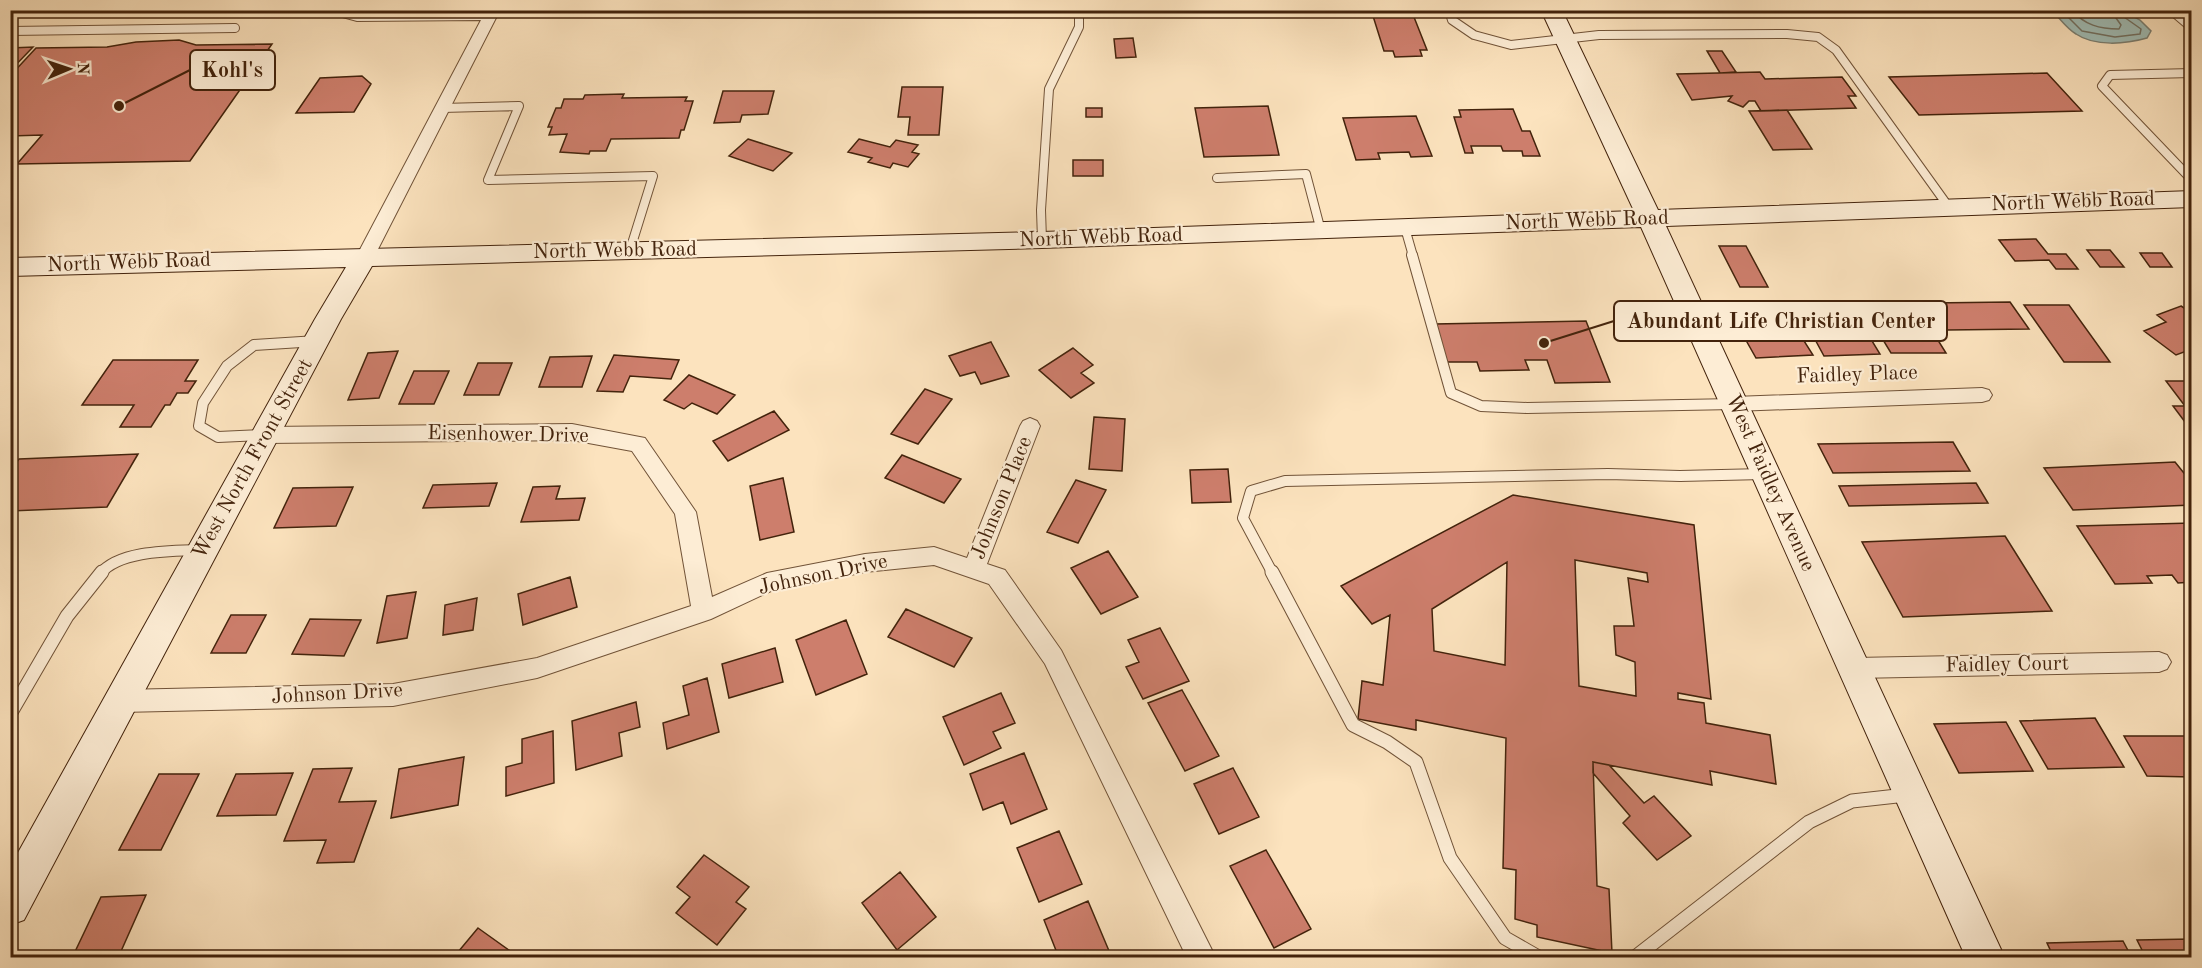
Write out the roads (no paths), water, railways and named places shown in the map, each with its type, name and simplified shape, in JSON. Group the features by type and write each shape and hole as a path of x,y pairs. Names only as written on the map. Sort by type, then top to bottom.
{"main road":[{"name":"West Faidley Avenue","path":"1551,10 1650,219 1986,957"},
{"name":"North Webb Road","path":"10,267 1042,240 2192,199"},
{"name":"West North Front Street","path":"10,906 364,257"}],"street":[{"path":"333,10 357,16 492,13"},
{"name":"West North Front Street","path":"364,257 492,13"},
{"name":"Faidley Place","path":"1734,404 1982,395"},
{"name":"Johnson Place","path":"974,569 1030,426"},
{"name":"Eisenhower Drive","path":"266,435 572,432 638,444 685,512 703,612"},
{"name":"Johnson Drive","path":"121,701 393,695 537,668 703,612 767,582 866,563 934,556 997,577 1053,657 1202,957"},
{"name":"Faidley Court","path":"1855,668 2159,662"}],"lane":[{"path":"1042,240 1041,210 1049,89 1079,27 1079,10"},
{"path":"1449,10 1452,20 1474,35 1511,45 1564,38 1787,34 1818,37 1836,51 1948,206"},
{"path":"2170,10 2192,28"},
{"path":"10,31 234,28"},
{"path":"2192,73 2110,75 2102,86 2192,180"},
{"path":"442,108 519,106 488,180 652,176 630,250"},
{"path":"1217,178 1306,174 1321,231"},
{"path":"1405,228 1451,393 1481,406 1527,408 1734,404"},
{"path":"266,435 218,437 199,426 203,404 227,366 254,345 317,341"},
{"path":"1540,957 1505,938 1450,858 1416,762 1387,742 1353,725 1243,518 1251,491 1286,481 1596,474 1766,474"},
{"path":"10,714 67,616 105,568 141,553 203,550"},
{"path":"1634,957 1809,822 1852,801 1912,794"}],"water":[{"path":"2052,11 2124,11 2140,20 2151,31 2147,38 2130,42 2101,43 2072,32"}],"place":[{"name":"Kohl's","path":"119,106"},
{"name":"Abundant Life Christian Center","path":"1544,343"}]}
